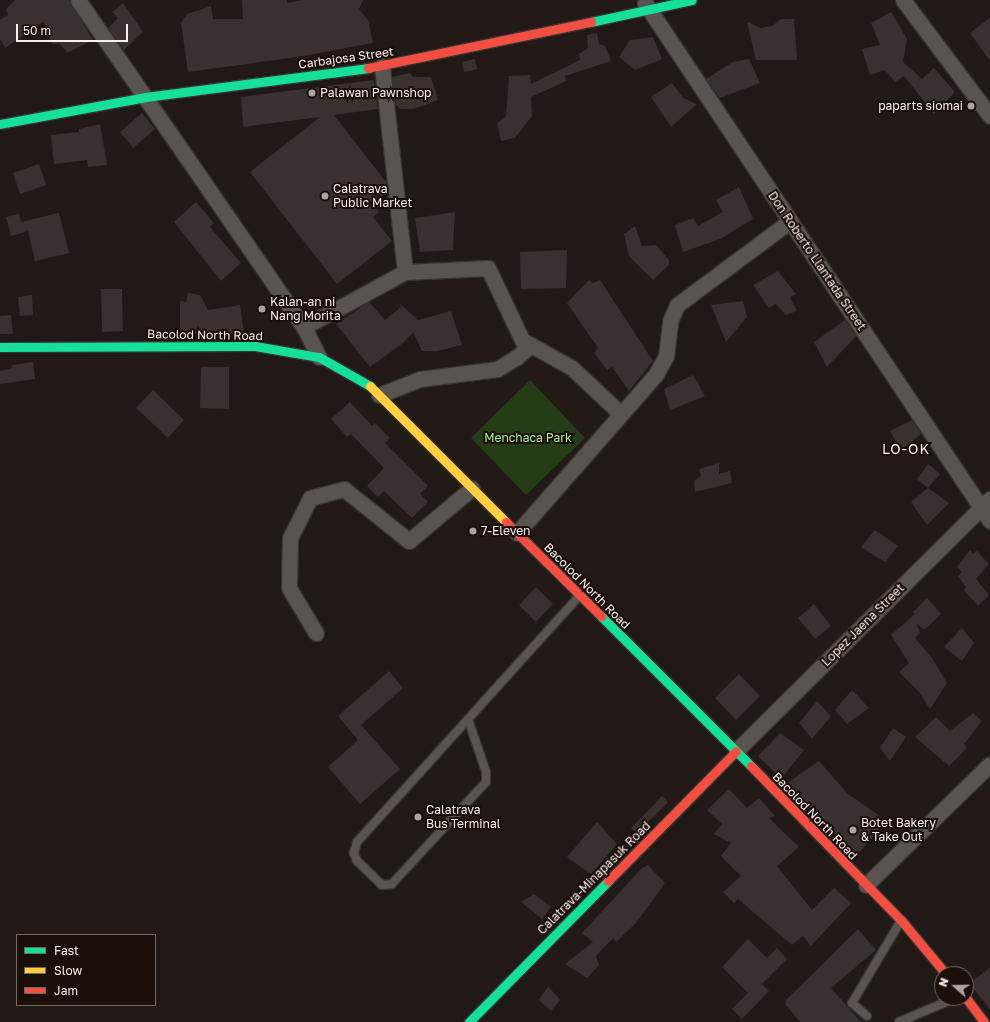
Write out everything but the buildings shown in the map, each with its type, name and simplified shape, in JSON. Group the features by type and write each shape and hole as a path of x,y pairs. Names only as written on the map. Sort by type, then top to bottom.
{"main road":[{"name":"Carbajosa Street","path":"0,124 146,97 382,66 646,4 692,0"},
{"name":"Bacolod North Road","path":"0,347 255,346 319,357 367,383 736,751 901,920 939,966"},
{"name":"Calatrava-Minapasuk Road","path":"469,1022 736,751"},
{"path":"972,1006 984,1022"}],"street":[{"path":"78,0 304,327 319,357"},
{"path":"903,0 990,116"},
{"name":"Don Roberto Llantada Street","path":"646,4 790,221 986,503 990,521"},
{"path":"382,66 405,272"},
{"path":"517,533 656,374 666,356 670,321 677,305 790,221"},
{"path":"304,327 405,272 488,268 522,340 572,368 621,414"},
{"path":"379,395 420,379 497,369 517,357 531,345"},
{"path":"316,633 289,588 290,538 310,498 344,489 409,541 472,488"},
{"name":"Lopez Jaena Street","path":"736,751 986,503"},
{"path":"866,885 990,764"}],"lane":[{"path":"468,719 486,772 486,782 392,884 382,885 356,861 354,853 357,842 468,719 580,595"},
{"path":"867,1016 852,1003 901,920"},
{"path":"899,1022 936,1006"}],"green space":[{"name":"Menchaca Park","path":"530,380 585,438 526,495 471,438"}],"traffic: fast":[{"path":"591,22 692,0"},
{"path":"0,124 146,97 368,68"},
{"path":"0,347 255,346 319,357 370,386"},
{"path":"601,616 751,766"},
{"path":"469,1022 608,881"}],"traffic: slow":[{"path":"370,386 506,522"}],"traffic: jam":[{"path":"368,68 591,22"},
{"path":"506,522 601,616"},
{"path":"608,881 736,751"},
{"path":"751,766 901,920 939,966"},
{"path":"972,1006 984,1022"}],"place":[{"name":"Palawan Pawnshop","path":"312,93"},
{"name":"paparts siomai","path":"971,106"},
{"name":"Calatrava Public Market","path":"325,196"},
{"name":"Kalan-an ni Nang Morita","path":"262,309"},
{"name":"7-Eleven","path":"473,531"},
{"name":"Calatrava Bus Terminal","path":"418,817"},
{"name":"Botet Bakery & Take Out","path":"853,830"}],"district":[{"name":"LO-OK","path":"906,449"}]}
